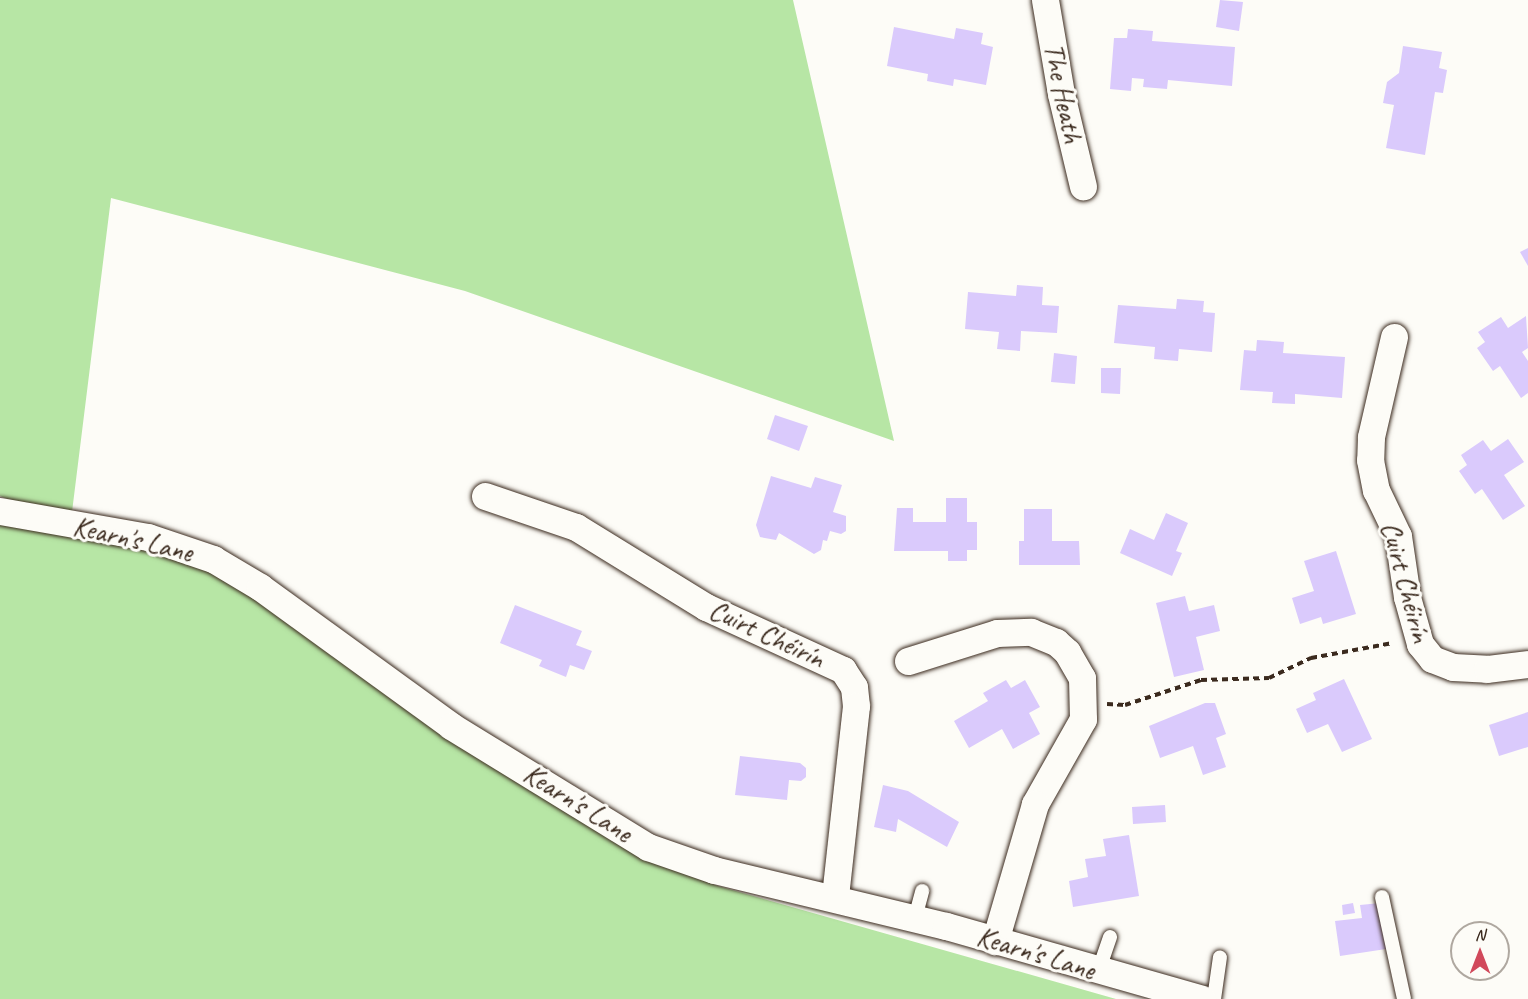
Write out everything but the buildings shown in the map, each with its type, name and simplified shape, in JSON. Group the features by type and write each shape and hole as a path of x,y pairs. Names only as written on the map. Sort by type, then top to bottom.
{"street":[{"name":"The Heath","path":"1045,0 1061,94 1083,186"},
{"name":"Cuirt Chéirín","path":"1394,338 1371,437 1370,460 1376,490 1398,536 1417,636 1432,659 1453,668 1477,670 1528,664"},
{"name":"Cuirt Chéirín","path":"485,496 576,527 706,607 843,670 854,687 856,706 835,897"},
{"name":"Kearn's Lane","path":"0,511 148,537 213,559 260,587 451,726 648,847 790,891 835,897 1098,972 1202,999"},
{"path":"908,661 997,633 1031,632 1056,642 1076,663 1084,685 1085,705 1077,732 1052,769 1035,804 995,941"}],"lane":[{"path":"915,918 922,891"},
{"path":"1382,897 1404,999"},
{"path":"1098,972 1110,937"},
{"path":"1214,999 1220,957"}],"path":[{"path":"1085,705 1125,705 1201,680 1269,678 1311,658 1417,636"}],"green space":[{"path":"0,0 793,0 894,441 465,291 111,198 72,512 26,507 0,496"},
{"path":"0,518 168,550 240,583 641,858 718,886 1116,999 0,999"}]}
